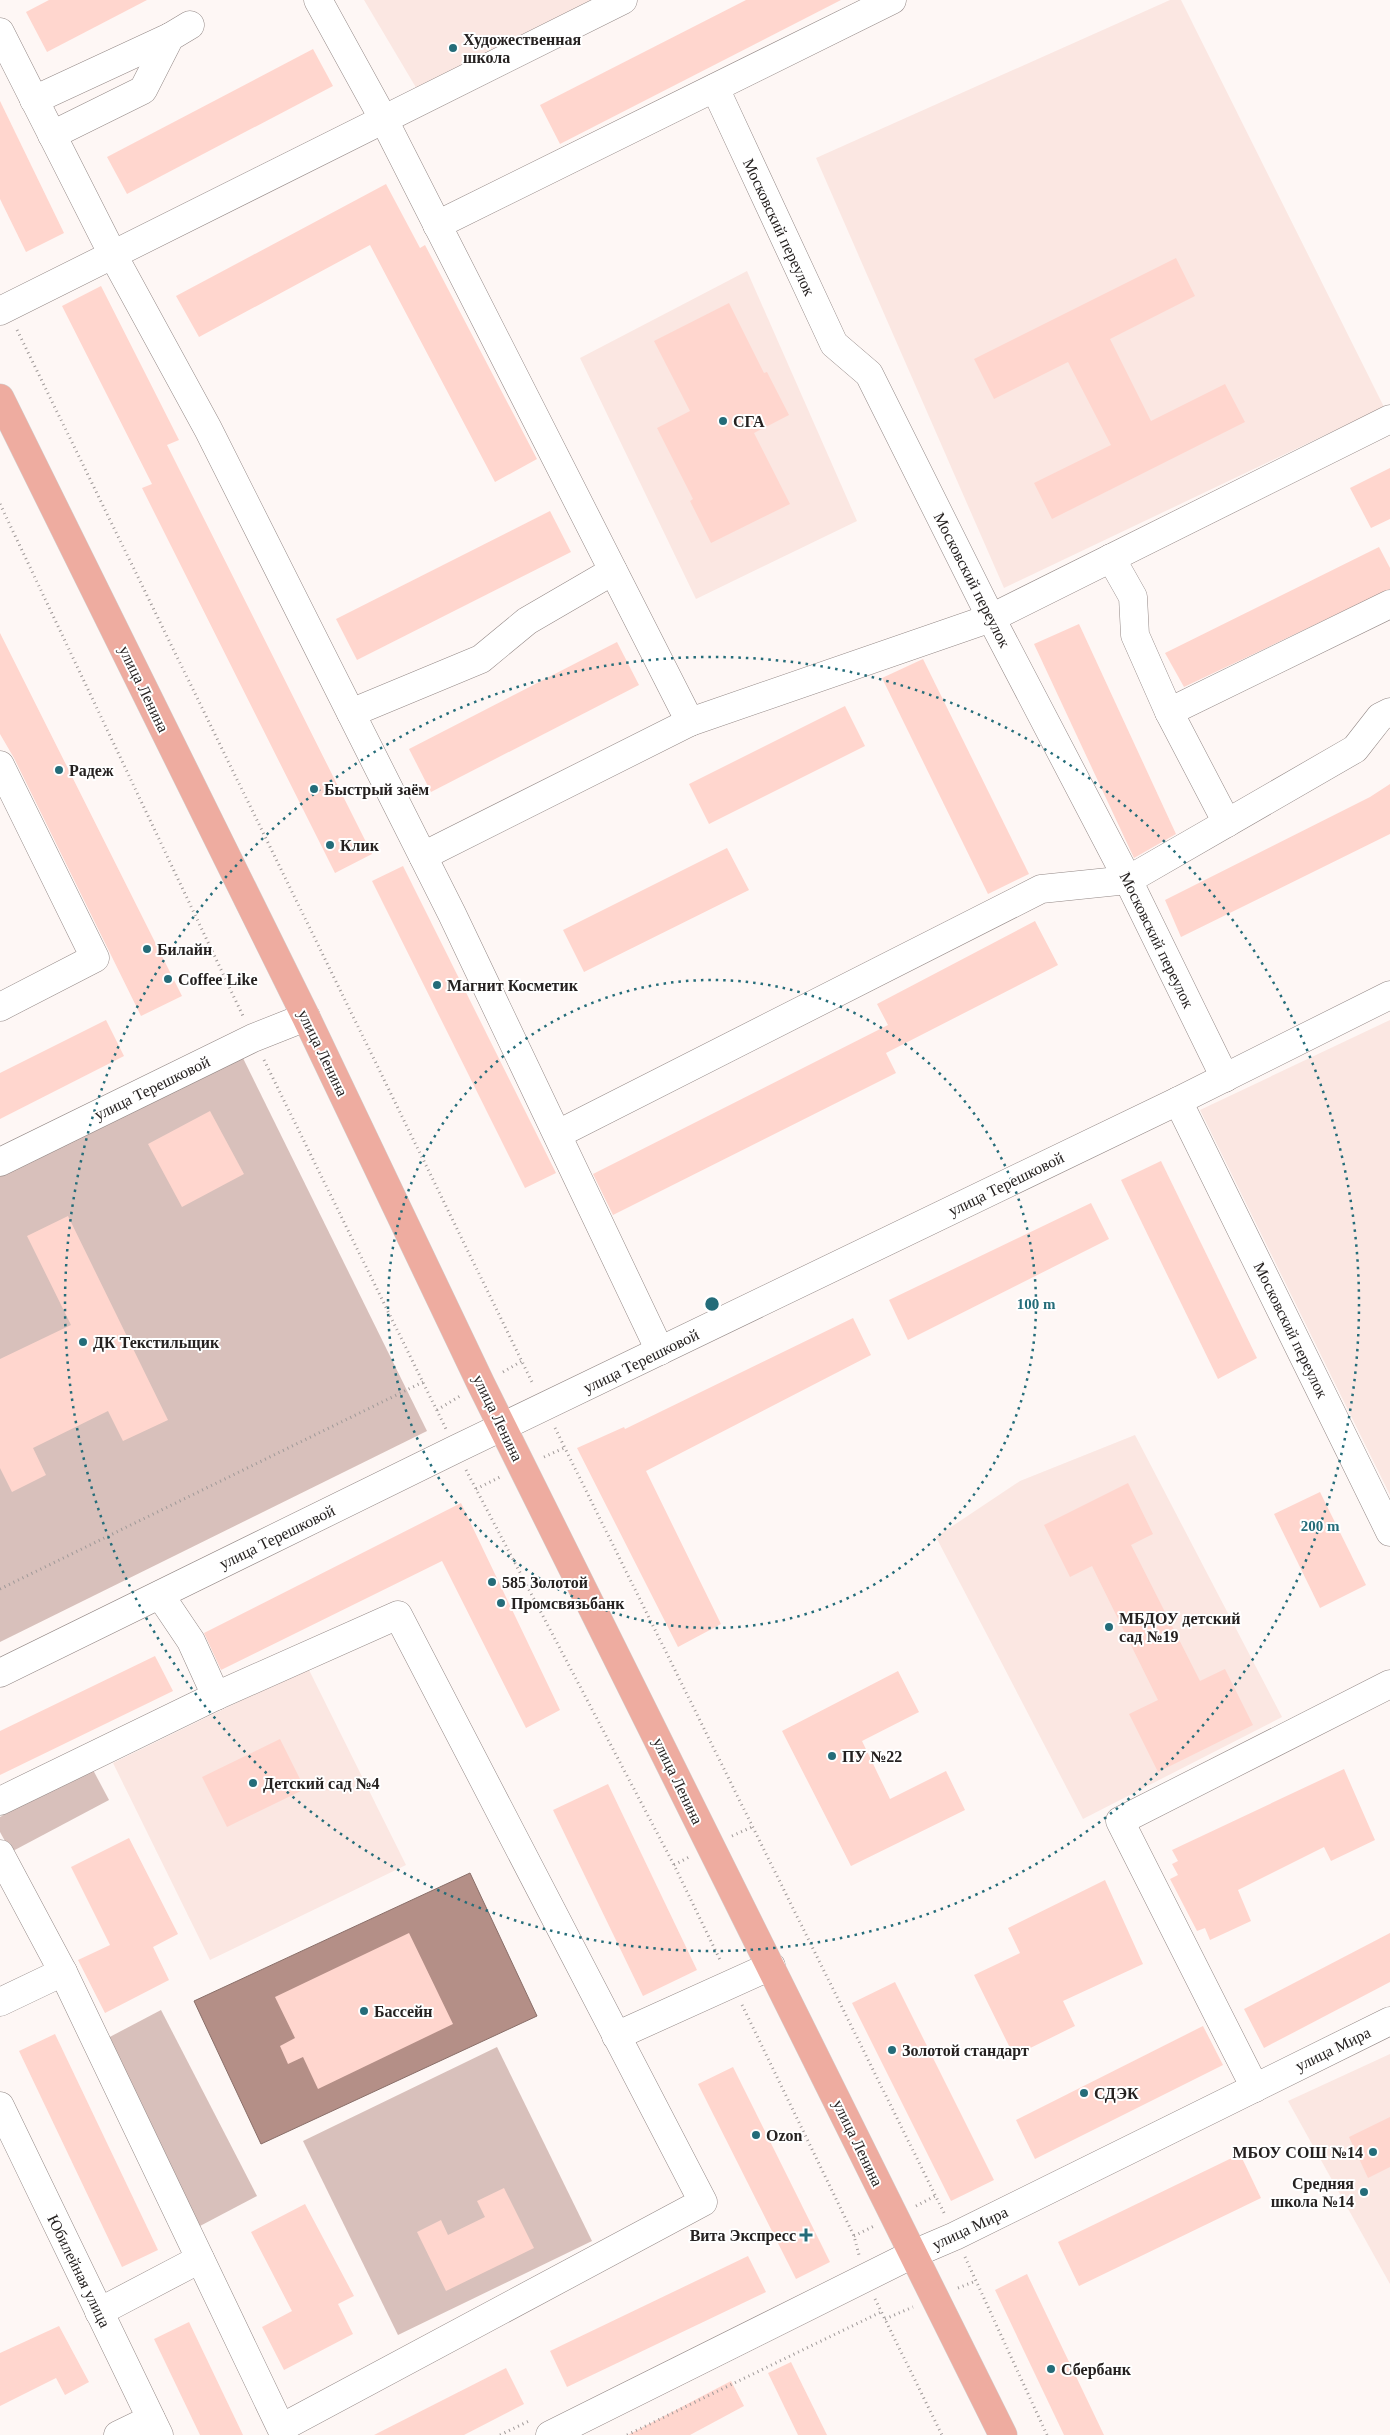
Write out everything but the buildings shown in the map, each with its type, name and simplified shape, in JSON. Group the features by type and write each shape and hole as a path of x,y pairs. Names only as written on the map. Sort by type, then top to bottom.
{"main road":[{"name":"улица Ленина","path":"0,398 306,1017 503,1426 1003,2435"}],"street":[{"path":"318,0 384,120 690,722"},
{"path":"3,310 623,0"},
{"path":"437,225 715,88 882,2"},
{"path":"34,100 180,31 143,90 52,135"},
{"path":"0,32 113,255 208,430 423,856 558,1134 660,1351"},
{"name":"Московский переулок","path":"715,88 834,344 869,374 991,618 1128,880 1225,1078"},
{"path":"423,856 690,722 991,618 1390,419"},
{"path":"1111,558 1133,597 1135,634 1168,712 1227,823"},
{"path":"351,713 481,659 527,621 613,571"},
{"path":"1168,712 1390,604"},
{"path":"558,1134 1041,888 1128,880 1355,749 1380,717 1390,712"},
{"path":"0,765 95,958 0,1006"},
{"name":"улица Терешковой","path":"0,1673 503,1426 545,1408 1178,1101 1390,995"},
{"name":"улица Терешковой","path":"0,1162 253,1038 306,1017"},
{"name":"Московский переулок","path":"1178,1101 1390,1532"},
{"path":"160,1595 191,1641 216,1696"},
{"path":"0,1801 216,1696 398,1615 703,2202 281,2428 63,1972 0,1854"},
{"path":"1255,2088 1120,1821 1390,1684"},
{"path":"616,2036 770,1966"},
{"path":"0,2002 63,1972"},
{"name":"улица Мира","path":"550,2435 913,2254 955,2236 1390,2021"},
{"name":"Юбилейная улица","path":"0,2106 155,2427"},
{"path":"99,2312 200,2259"},
{"path":"118,2435 155,2427"}],"path":[{"path":"3,310 955,2236 1047,2435"},
{"path":"0,1589 423,1382"},
{"path":"627,2435 881,2312"}],"shaded area":[{"name":"Художественная школа","path":"364,0 608,0 421,96"},
{"path":"1170,0 1181,0 1384,407 1004,588 816,158"},
{"path":"747,271 857,521 696,599 580,358"},
{"path":"1390,1020 1390,1495 1200,1110"},
{"path":"238,1048 427,1431 0,1642 0,1165"},
{"name":"МБДОУ детский сад №19","path":"1135,1435 1282,1717 1083,1819 936,1537 1020,1481"},
{"path":"308,1668 406,1865 210,1960 113,1763"},
{"path":"92,1768 109,1800 11,1852 0,1832 0,1817"},
{"path":"470,1873 537,2016 261,2144 194,2001"},
{"path":"161,2010 257,2196 200,2226 104,2040"},
{"path":"497,2047 592,2241 398,2335 303,2141"},
{"name":"Средняя школа №14","path":"1390,2054 1390,2284 1288,2101"}],"place":[{"name":"Художественная школа","path":"453,48"},
{"name":"СГА","path":"723,421"},
{"name":"Радеж","path":"59,770"},
{"name":"Быстрый заём","path":"314,789"},
{"name":"Клик","path":"330,845"},
{"name":"Билайн","path":"147,949"},
{"name":"Coffee Like","path":"168,979"},
{"name":"Магнит Косметик","path":"437,985"},
{"name":"ДК Текстильщик","path":"83,1342"},
{"name":"585 Золотой","path":"492,1582"},
{"name":"Промсвязьбанк","path":"501,1603"},
{"name":"МБДОУ детский сад №19","path":"1109,1627"},
{"name":"ПУ №22","path":"832,1756"},
{"name":"Детский сад №4","path":"253,1783"},
{"name":"Бассейн","path":"364,2011"},
{"name":"Золотой стандарт","path":"892,2050"},
{"name":"СДЭК","path":"1084,2093"},
{"name":"Ozon","path":"756,2135"},
{"name":"МБОУ СОШ №14","path":"1373,2152"},
{"name":"Средняя школа №14","path":"1364,2192"},
{"name":"Вита Экспресс","path":"806,2235"},
{"name":"Сбербанк","path":"1051,2369"}]}
